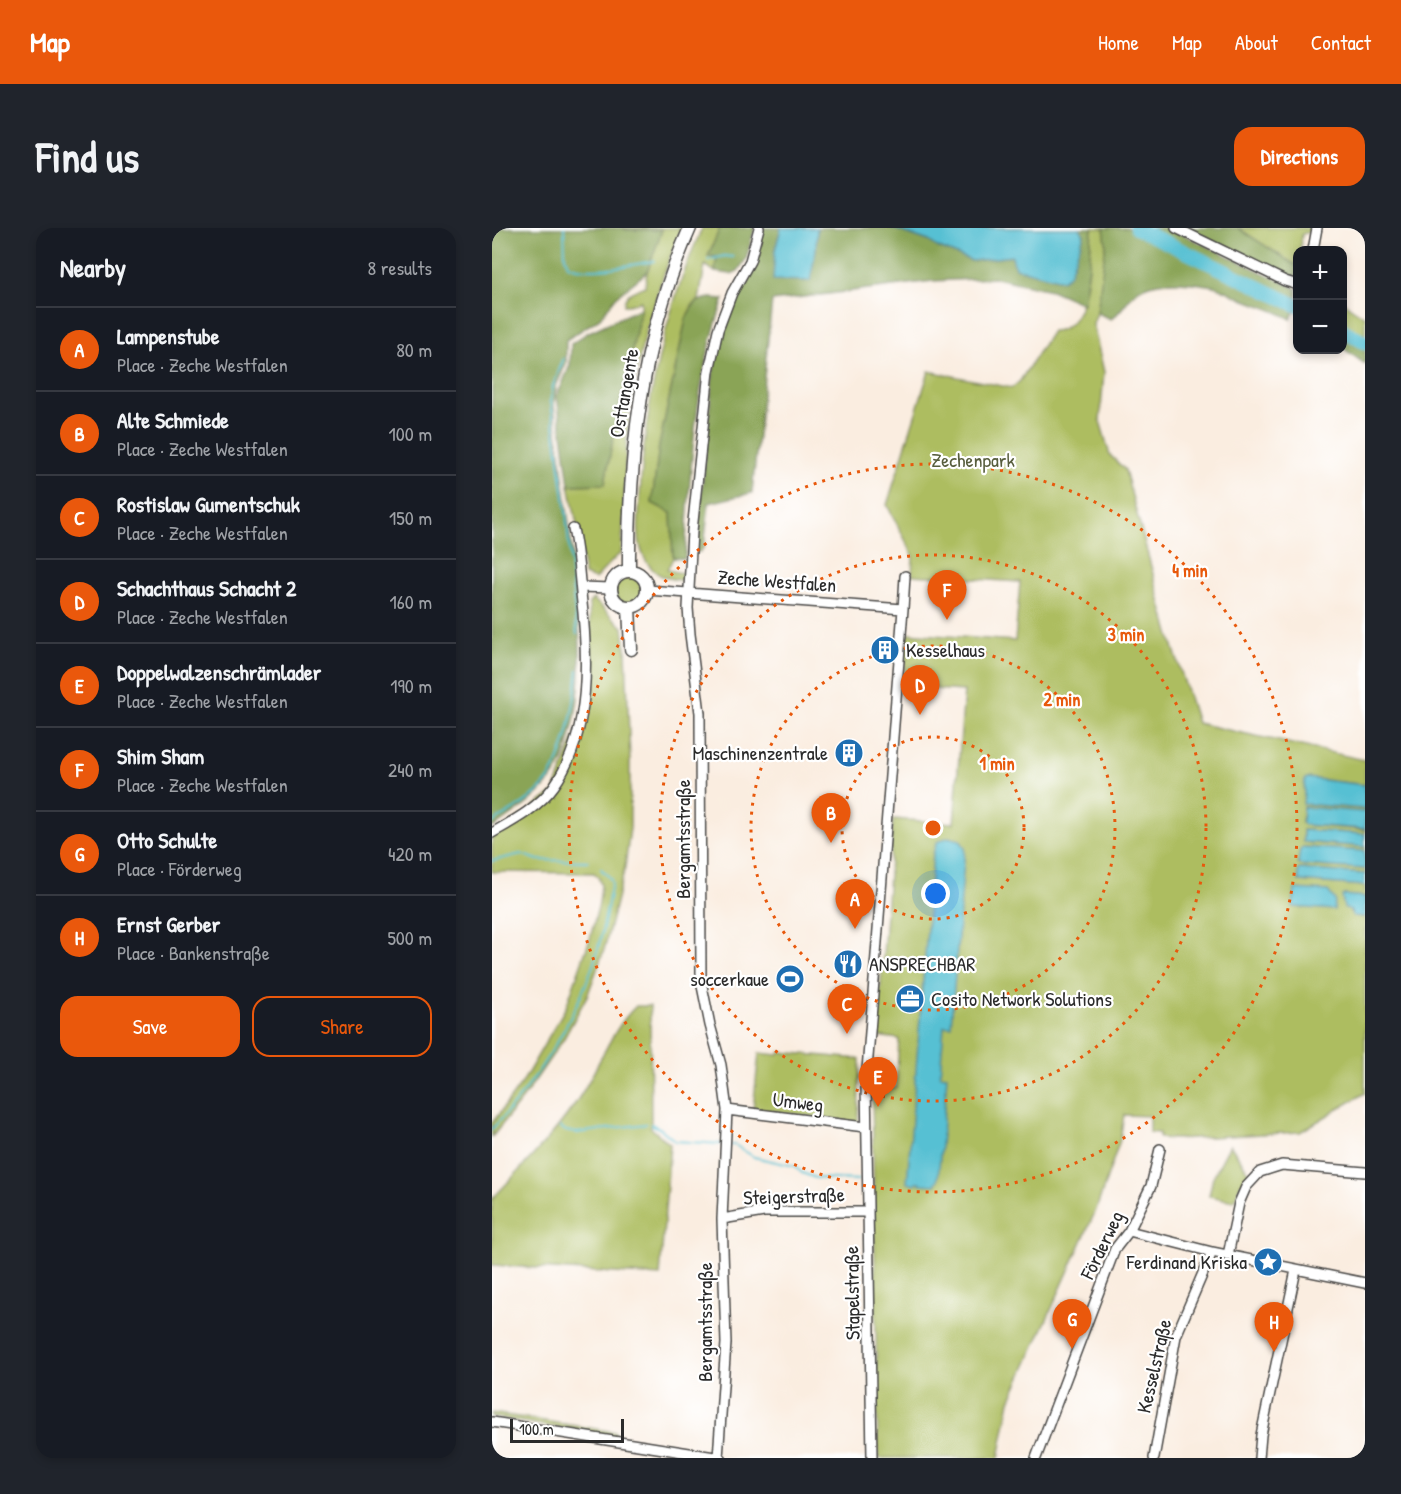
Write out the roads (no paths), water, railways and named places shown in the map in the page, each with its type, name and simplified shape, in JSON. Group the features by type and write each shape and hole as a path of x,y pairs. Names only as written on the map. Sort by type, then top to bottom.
{"street":[{"name":"Osttangente","path":"629,571 631,473 646,363 664,294 690,228"},
{"name":"Bergamtsstraße","path":"719,1458 726,1343 722,1219 727,1110 721,1065 701,981 700,714 690,634 689,593 695,492 708,371 718,330 732,293 750,261 759,228"},
{"path":"1176,228 1293,283"},
{"path":"1314,246 1317,228"},
{"path":"492,832 518,818 541,800 553,786 570,754 577,730 585,684 586,641 577,546 573,530"},
{"path":"629,571 640,574 648,590 644,600 629,607 618,604 611,588 619,574 629,571"},
{"path":"865,1127 866,1083 906,576"},
{"path":"581,587 611,588"},
{"name":"Zeche Westfalen","path":"648,590 903,609"},
{"path":"629,607 631,649"},
{"name":"Umweg","path":"727,1110 865,1127"},
{"name":"Stapelstraße","path":"865,1127 872,1458"},
{"name":"Förderweg","path":"1036,1458 1115,1249 1129,1231 1151,1186 1160,1149"},
{"path":"1228,1256 1239,1203 1246,1187 1260,1172 1282,1165 1365,1172"},
{"name":"Steigerstraße","path":"722,1219 764,1212 868,1212"},
{"path":"1129,1231 1228,1256 1365,1283"},
{"name":"Kesselstraße","path":"1155,1458 1176,1336 1212,1252"},
{"path":"1259,1458 1261,1435 1296,1270"},
{"path":"492,1422 719,1458"}],"water":[{"path":"781,228 817,228 810,281 773,280 775,250"},
{"path":"891,228 1080,228 1084,235 1069,275 1062,280 1015,268 1012,256 972,261 937,247 929,241"},
{"path":"1305,779 1365,785 1365,809 1303,804"},
{"path":"1303,807 1365,812 1365,829 1304,825 1302,823"},
{"path":"1303,830 1365,834 1365,847 1303,842"},
{"path":"948,837 960,840 965,848 951,1026 944,1026 940,1075 947,1076 938,1180 935,1185 920,1184 920,1182 916,1184 907,1183 933,854 937,842"},
{"path":"1303,847 1365,851 1365,869 1301,865 1298,863 1300,850"},
{"path":"1298,870 1365,874 1365,886 1299,881"},
{"path":"1295,889 1328,891 1335,900 1334,910 1293,907"},
{"path":"1342,896 1365,897 1365,917 1353,916 1350,910 1344,908"}],"waterway":[{"path":"564,228 565,257 568,265 576,268 598,269 655,261"},
{"path":"1136,228 1293,304"},
{"path":"708,260 724,256 733,257"},
{"path":"1347,332 1365,343"},
{"path":"564,358 553,386 551,401 566,512 577,634"},
{"path":"492,823 520,806 544,785 552,774 564,746 575,698 578,670"},
{"path":"492,861 521,854 538,860 588,861"},
{"path":"492,1129 537,1074 562,1033 583,990 604,926 612,883 601,869"},
{"path":"560,1127 576,1133 646,1124"},
{"path":"651,1124 675,1141 721,1144"},
{"path":"731,1145 735,1145 754,1157 794,1166 802,1173 815,1178 858,1180"}],"place":[{"name":"Shim Sham","path":"947,620"},
{"name":"Kesselhaus","path":"885,650"},
{"name":"Schachthaus Schacht 2","path":"920,715"},
{"name":"Maschinenzentrale","path":"849,753"},
{"name":"Alte Schmiede","path":"831,843"},
{"name":"Lampenstube","path":"855,929"},
{"name":"ANSPRECHBAR","path":"848,964"},
{"name":"soccerkaue","path":"790,979"},
{"name":"Cosito Network Solutions","path":"910,999"},
{"name":"Rostislaw Gumentschuk","path":"847,1034"},
{"name":"Doppelwalzenschrämlader","path":"878,1107"},
{"name":"Ferdinand Kriska","path":"1268,1262"},
{"name":"Otto Schulte","path":"1072,1349"},
{"name":"Ernst Gerber","path":"1274,1352"}],"park label":[{"name":"Zechenpark","path":"973,460"}]}
